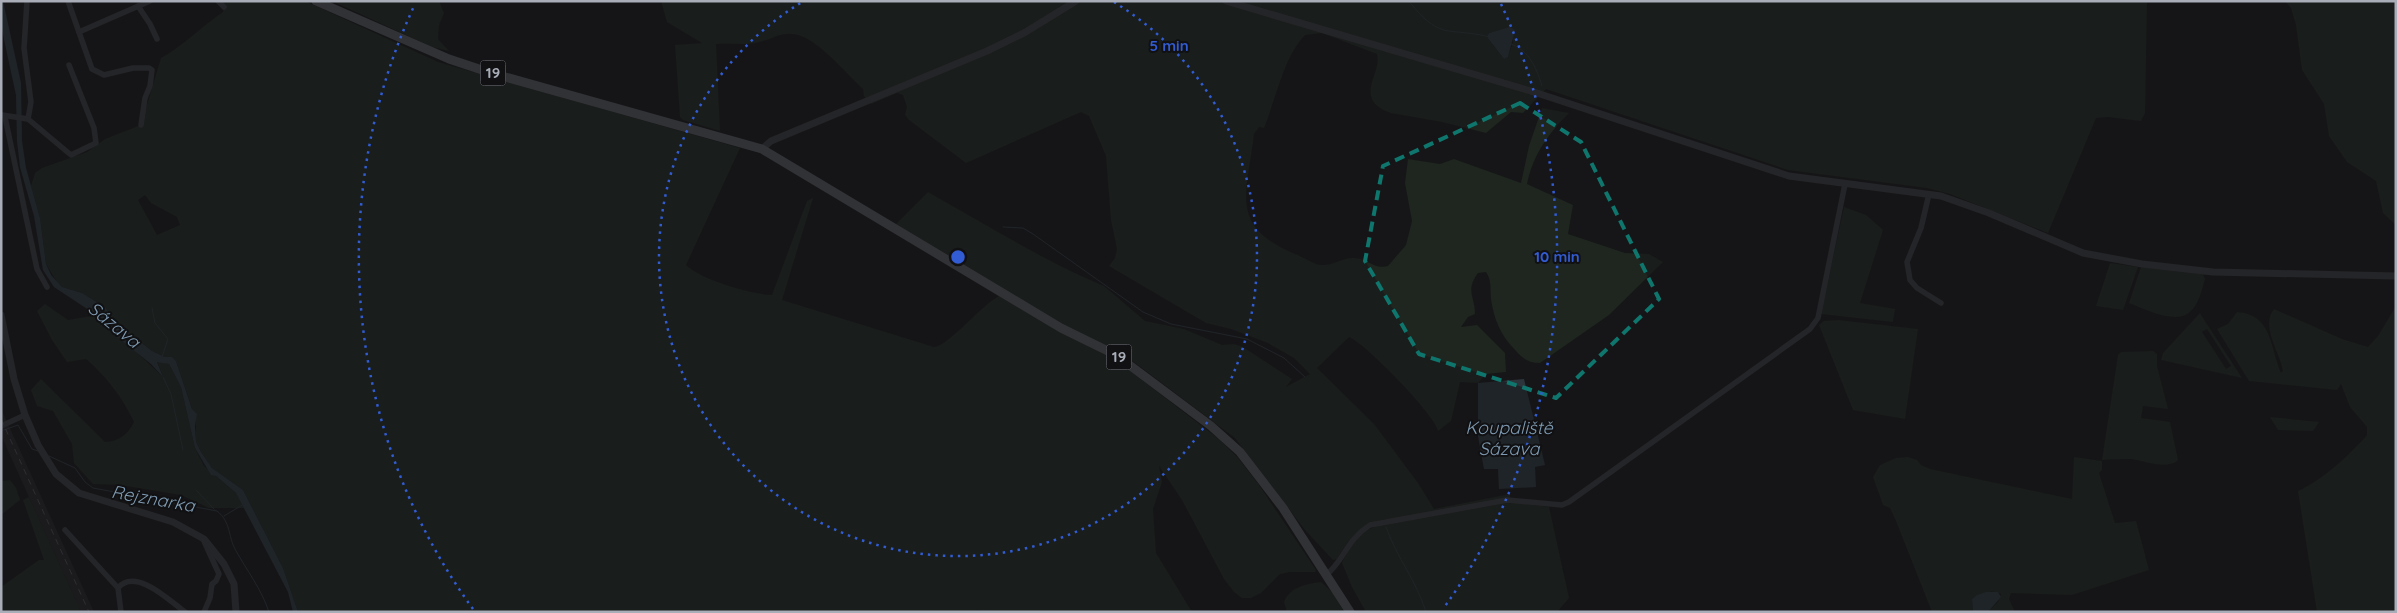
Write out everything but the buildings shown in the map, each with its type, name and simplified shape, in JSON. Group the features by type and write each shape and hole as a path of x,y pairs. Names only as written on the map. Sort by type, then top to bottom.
{"main road":[{"name":"19","path":"316,1 427,50 474,68 762,149 1054,323 1116,355 1224,436 1240,452 1279,502 1350,612"}],"street":[{"path":"26,119 31,102 24,48 27,1"},
{"path":"68,1 87,59 92,69 98,74 104,75 133,68 149,68 152,70 150,86 144,98 141,125"},
{"path":"79,32 150,1"},
{"path":"218,1 224,7"},
{"path":"762,149 771,140 987,51 1024,33 1076,1"},
{"path":"1226,1 1540,94 1789,176 1929,194 1959,202 2083,252 2142,264 2213,272 2396,276"},
{"path":"138,6 157,39"},
{"path":"47,287 37,269 2,118 26,119 71,155 96,143 94,128 69,65"},
{"path":"1326,576 1333,570 1357,533 1370,524 1508,500 1562,504 1568,502 1810,329 1818,318 1845,184"},
{"path":"1929,194 1921,228 1907,262 1910,280 1917,288 1941,303"},
{"path":"1,315 14,379 25,415 47,461 56,474 74,489 91,498 173,522 204,539 224,564 234,584 236,612"},
{"path":"1,426 25,415"},
{"path":"65,530 118,588 121,612"},
{"path":"204,539 206,548 219,574 216,581 212,584 210,598 204,612"},
{"path":"118,588 123,581 136,580 185,612"}],"highlighted area":[{"path":"1520,103 1581,142 1659,299 1556,398 1419,354 1365,261 1383,166"}],"shaded area":[{"path":"220,1 305,1 438,62 740,148 686,265 693,271 727,285 772,295 807,201 813,198 782,300 934,347 941,345 957,333 983,308 999,296 1120,363 1220,440 1238,458 1259,485 1316,570 1315,572 1280,574 1261,593 1251,598 1242,598 1234,592 1224,579 1182,500 1159,466 1162,482 1153,509 1156,553 1192,612 980,612 983,611 974,610 977,612 298,612 283,568 243,490 212,468 196,442 196,420 176,361 172,357 165,357 152,351 116,323 105,307 82,293 62,287 57,282 46,264 40,218 31,186 35,173 42,168 87,152 105,139 141,125 161,58 223,12 224,5","holes":["145,195 151,203 177,217 180,225 157,235 138,200"]},
{"path":"332,1 439,1 444,13 439,25 438,39 449,51 432,47"},
{"path":"661,1 2147,1 2145,113 2141,121 2108,117 2096,118 2048,233 1950,194 1927,188 1788,170 1546,89 1523,113 1511,112 1486,133 1442,122 1391,113 1379,107 1373,101 1371,93 1371,85 1378,61 1377,54 1322,33 1305,35 1291,54 1264,128 1259,127 1254,134 1248,174 1246,191 1247,206 1251,220 1259,232 1274,243 1320,265 1358,258 1374,265 1388,266 1406,245 1412,221 1405,183 1408,159 1440,164 1454,159 1521,183 1529,146 1542,108 1569,113 1554,129 1537,154 1527,184 1573,205 1568,234 1625,253 1649,254 1663,262 1609,315 1540,363 1524,358 1506,340 1494,314 1488,275 1486,272 1478,273 1471,289 1475,314 1468,317 1461,327 1477,325 1505,353 1506,372 1486,374 1478,383 1460,382 1451,421 1438,431 1435,423 1426,411 1399,381 1369,352 1349,337 1317,368 1374,424 1418,483 1434,509 1510,494 1510,504 1512,502 1549,507 1569,598 1557,612 1366,612 1352,587 1342,563 1358,537 1388,519 1364,527 1352,538 1337,559 1333,560 1305,530 1235,438 1130,359 1130,355 1128,357 1060,324 895,225 928,192 1037,254 1104,286 1145,321 1184,329 1222,345 1234,344 1243,347 1292,379 1286,387 1310,374 1294,358 1268,343 1231,329 1206,323 1109,266 1115,258 1117,249 1111,220 1106,156 1089,116 1081,112 966,163 909,120 905,115 907,107 903,95 897,93 871,104 864,96 863,89 817,45 801,36 791,34 752,43 716,44 720,131 683,120 680,117 675,45 702,43 667,22","holes":["1510,28 1513,42 1508,57 1504,59 1487,37 1489,33"]},
{"path":"2285,1 2396,1 2396,225 2383,213 2376,181 2347,162 2329,136 2324,104 2302,70 2296,25 2291,8"},
{"path":"1844,207 1866,215 1883,230 1860,303 1895,309 1893,322 1821,314"},
{"path":"2110,263 2138,267 2123,310 2096,306"},
{"path":"2141,267 2203,274 2205,279 2203,287 2193,309 2184,316 2177,317 2160,315 2129,303"},
{"path":"45,304 68,320 97,315 163,377 157,361 169,364 181,387 195,448 204,466 236,493 245,508 209,508 181,495 120,485 93,484 74,463 72,444 53,411 37,406 31,390 41,379 105,442 123,436 134,422 125,404 113,388 86,359 67,362 52,340 37,311"},
{"path":"2396,306 2396,612 2317,612 2298,491 2326,474 2353,450 2367,435 2367,427 2350,407 2341,384 2337,390 2249,381 2217,329 2228,324 2237,312 2248,314 2257,319 2268,334 2281,373 2283,371 2272,340 2269,323 2274,309 2342,339 2368,347 2378,336"},
{"path":"2200,313 2242,378 2161,360 2163,353","holes":["2207,329 2231,366 2226,369 2202,332"]},
{"path":"1838,320 1918,329 1905,419 1853,410 1819,325 1824,321"},
{"path":"2153,351 2157,354 2157,366 2168,409 2143,406 2141,418 2170,422 2178,460 2174,463 2162,465 2131,459 2102,460 2118,355 2121,352"},
{"path":"1,409 94,612 81,612 1,435"},
{"path":"2270,417 2319,422 2313,431 2278,430"},
{"path":"1908,457 1917,460 1921,465 1930,469 2072,499 2074,457 2102,461 2102,470 2099,473 2115,523 2136,521 2149,570 2072,595 2011,593 2009,599 2015,612 1988,612 1998,602 2001,594 1990,592 1982,593 1972,599 1973,612 1932,612 1896,521 1890,508 1883,505 1873,477 1880,465 1896,458"},
{"path":"10,480 16,488 20,500 1,515 1,481"},
{"path":"29,497 81,612 1,612 1,587 39,560 44,560 23,500"},
{"path":"1321,582 1332,592 1344,612 1287,612 1284,602 1290,593 1304,585"}],"water":[{"name":"Sázava","path":"1,1 3,1 21,83 22,141 26,168 40,218 46,264 51,275 62,287 82,293 105,307 116,323 152,351 165,357 172,357 176,361 192,409 197,414 195,426 196,442 212,468 243,490 283,568 298,612 293,612 288,592 236,493 216,476 211,475 195,448 181,387 169,364 157,362 163,377 151,364 117,337 104,320 54,287 43,270 34,216 20,167 17,141 16,95 2,30"},
{"path":"1510,27 1515,30 1508,57 1504,59 1487,37 1489,33"},
{"name":"Koupaliště Sázava","path":"1524,379 1545,465 1535,467 1536,487 1499,489 1498,469 1484,469 1478,436 1478,383"},
{"path":"1986,592 1998,592 2001,597 1988,612 1973,612 1972,599"}],"waterway":[{"path":"1409,1 1422,16 1443,30 1489,37"},
{"path":"1511,44 1527,55 1538,73 1542,86"},
{"path":"1003,227 1023,228 1033,234 1143,312 1171,324 1247,339 1284,358 1305,377"},
{"path":"152,308 155,323 168,339 162,357"},
{"path":"163,377 171,394 183,450"},
{"name":"Rejznarka","path":"1,431 18,425 32,449 38,451"},
{"name":"Rejznarka","path":"49,456 75,468 85,482 93,488 217,511 225,520 235,549 258,587 269,612"},
{"path":"196,490 214,509"},
{"path":"224,516 244,504"},
{"path":"1386,527 1426,612"}],"railway":[{"path":"1,419 89,612"}]}
